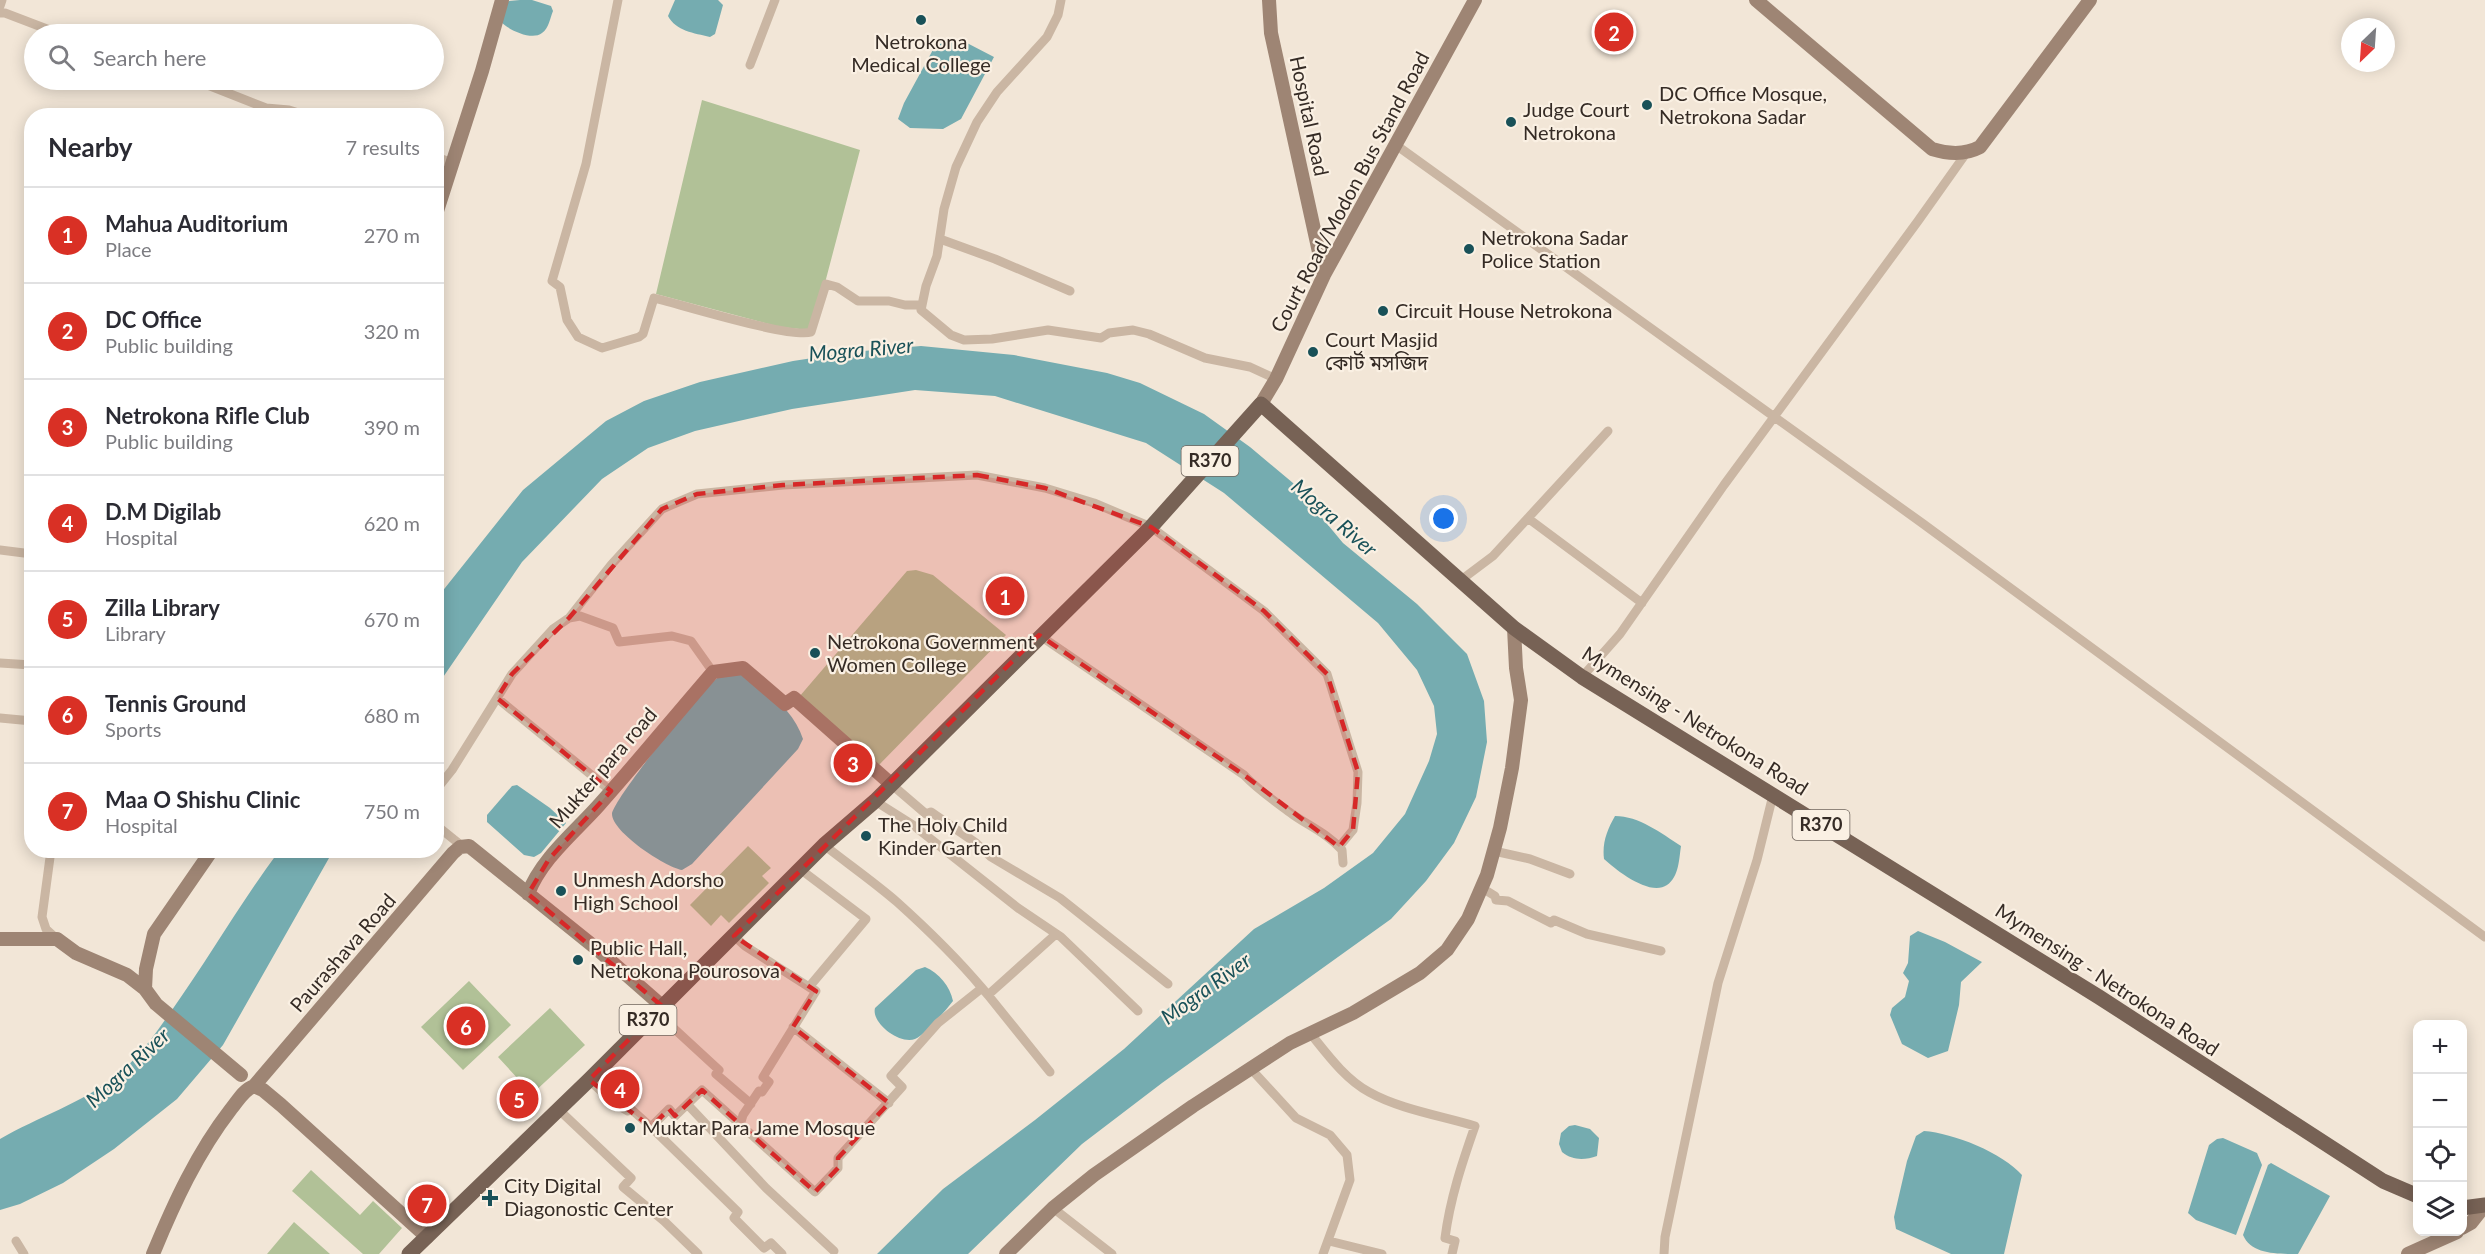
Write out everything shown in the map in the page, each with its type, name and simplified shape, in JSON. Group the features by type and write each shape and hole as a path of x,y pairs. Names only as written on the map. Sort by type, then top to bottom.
{"main road":[{"name":"R370","path":"409,1254 589,1080 824,845 875,801 1155,523 1261,404"},
{"name":"Mymensing - Netrokona Road","path":"1261,404 1514,628 1582,677 2099,997 2383,1181 2413,1194"},
{"path":"2467,1207 2485,1204"}],"street":[{"path":"0,6 2,0"},
{"path":"444,190 502,0"},
{"path":"618,0 586,164 552,281 560,287 567,320 578,337 602,348 639,338 643,334 654,298 773,329 802,334 811,332 826,284 837,287 858,301 890,301 905,305 921,305"},
{"path":"750,65 775,0"},
{"path":"1061,0 1058,15 1047,37 996,92 977,122 956,167 944,208 937,256 921,305 925,315 951,335 964,340 1008,337 1048,330 1101,338 1109,333 1133,330 1149,334 1205,358 1250,367 1276,379"},
{"name":"Hospital Road","path":"1269,0 1271,33 1324,275"},
{"name":"Court Road/Modon Bus Stand Road","path":"1261,404 1276,379 1324,275 1475,0"},
{"path":"1756,0 1932,148 1942,152 1967,152 1980,147 2090,0"},
{"path":"0,13 34,24"},
{"path":"217,90 255,108"},
{"path":"1396,145 1774,417 2485,938"},
{"path":"1582,677 1620,634 1724,485 1967,152"},
{"path":"444,160 453,163"},
{"path":"940,239 995,259 1070,291"},
{"path":"1461,580 1493,556 1608,431"},
{"path":"444,780 512,674 553,629 569,618 611,566 662,509 697,494 783,485 917,480 977,475 1045,488 1155,523 1264,611 1327,674 1358,772 1353,830 1339,847"},
{"path":"1529,519 1642,603"},
{"path":"0,550 24,553"},
{"path":"569,618 580,616 613,628 619,642 672,636 691,641 713,672 743,668 785,704 794,698 926,814 931,812 976,843 991,857 1060,898 1168,984"},
{"path":"1006,1254 1053,1208 1094,1175 1251,1069 1310,1033 1353,1013 1426,967 1447,950 1468,919 1482,888 1494,851 1512,768 1521,700 1516,668 1514,628"},
{"path":"1039,636 1244,775 1254,785 1325,835 1342,850 1343,863"},
{"path":"0,663 24,665"},
{"name":"Mukter para road","path":"528,894 549,859 713,672"},
{"path":"497,699 611,791"},
{"path":"0,718 24,720"},
{"path":"1664,1254 1665,1237 1718,983 1757,860 1773,795"},
{"path":"875,801 913,825 1018,908 1056,934 1138,1011"},
{"path":"444,831 462,846 469,846 597,949 719,1070 716,1074 751,1104"},
{"path":"824,845 895,901 959,962 1050,1072"},
{"name":"Paurashava Road","path":"153,1254 211,1135 243,1094 254,1086 453,853 462,846"},
{"path":"1494,851 1530,859 1570,874"},
{"path":"50,858 42,917 46,929 76,953 127,975 145,989 156,1004 241,1076 281,1105 427,1236"},
{"path":"145,989 146,969 154,934 206,858"},
{"path":"800,869 866,919 809,987"},
{"path":"1482,888 1495,896 1496,900 1508,901 1551,923 1554,920 1587,934 1661,951"},
{"path":"651,1127 669,1109 675,1116 702,1090 815,1192 838,1168 838,1158 902,1087 891,1077 938,1023 985,992 1056,934"},
{"path":"734,936 745,946 816,991 763,1077 769,1082 762,1092 759,1091 743,1115 740,1125"},
{"path":"0,939 57,939"},
{"path":"793,1027 888,1103"},
{"path":"1310,1033 1329,1057 1368,1092 1389,1101 1475,1126 1454,1187 1447,1221 1445,1238 1455,1241 1452,1254"},
{"path":"1251,1069 1296,1118 1330,1136 1347,1155 1350,1180 1323,1254"},
{"path":"589,1080 614,1103 628,1111 631,1109 651,1127 738,1212 734,1218 764,1248 771,1243 782,1254"},
{"path":"688,1105 766,1188 834,1251"},
{"path":"558,1109 631,1178 623,1187 698,1254"},
{"path":"2467,1226 2485,1204"},
{"path":"1053,1208 1112,1254"},
{"path":"2408,1254 2448,1236"},
{"path":"16,1241 24,1254"},
{"path":"1329,1241 1382,1254"}],"highlighted area":[{"path":"977,475 1045,488 1151,527 1264,611 1327,674 1358,772 1353,830 1339,847 1244,775 1039,635 734,936 816,991 793,1027 889,1103 838,1158 838,1168 815,1192 702,1090 675,1116 669,1109 651,1127 589,1080 662,1006 528,894 549,859 611,791 497,698 512,674 569,618 662,509 697,494 783,485"}],"green space":[{"path":"702,100 860,150 816,317 809,330 780,327 656,294"},
{"path":"916,570 933,575 1006,635 876,768 799,697 907,571"},
{"path":"748,846 771,868 762,876 769,883 729,923 721,915 711,926 690,905"},
{"path":"469,981 511,1025 463,1070 421,1027"},
{"path":"550,1008 585,1045 532,1094 498,1057"},
{"path":"311,1170 360,1215 373,1201 402,1228 379,1254 363,1254 292,1191"},
{"path":"294,1222 330,1254 267,1254"}],"water":[{"path":"532,0 551,6 553,11 548,26 542,33 527,35 501,22 503,8 509,1"},
{"path":"675,0 718,0 723,5 715,34 710,37 686,31 671,21 668,16"},
{"path":"953,39 967,43 994,57 961,119 943,129 910,128 898,119 904,103 935,46"},
{"name":"Mogra River","path":"921,346 1014,355 1107,373 1140,383 1204,414 1250,447 1293,483 1343,543 1417,604 1467,654 1484,701 1487,742 1476,797 1454,843 1426,881 1391,919 1162,1083 1082,1144 968,1254 877,1254 943,1189 1124,1049 1254,929 1324,888 1373,853 1405,814 1429,761 1437,734 1434,706 1417,670 1378,623 1224,493 1146,443 995,396 915,390 792,409 695,431 648,448 602,479 522,562 444,676 444,589 523,490 606,421 644,401 700,382 793,361 852,352"},
{"path":"727,674 741,674 778,701 799,728 803,739 798,749 692,864 682,870 664,863 641,848 621,830 612,814 642,767 710,684"},
{"path":"517,785 550,808 566,823 541,853 534,857 524,855 487,822 487,815 512,786"},
{"path":"1615,816 1641,822 1681,846 1676,873 1671,882 1660,888 1643,885 1604,859 1606,837"},
{"name":"Mogra River","path":"274,858 329,858 223,1045 177,1099 114,1149 63,1183 20,1204 0,1210 0,1139 103,1086 132,1062 166,1019"},
{"path":"1918,931 1945,942 1982,962 1961,982 1959,1005 1948,1051 1928,1058 1902,1044 1890,1015 1892,1008 1905,997 1909,981 1903,973 1908,963 1910,936"},
{"path":"925,967 943,981 953,1001 919,1037 909,1040 902,1039 882,1026 877,1020 875,1008 916,970"},
{"path":"1575,1125 1590,1129 1599,1138 1597,1156 1579,1159 1562,1152 1559,1144 1561,1133 1569,1126"},
{"path":"1924,1131 1949,1136 1977,1146 2003,1159 2022,1175 2004,1254 1951,1254 1896,1229 1894,1217 1907,1161 1916,1136"},
{"path":"2223,1138 2257,1153 2262,1165 2236,1235 2196,1220 2188,1213 2209,1145"},
{"path":"2271,1163 2330,1196 2298,1254 2265,1252 2252,1246 2243,1235 2268,1165"}],"place":[{"name":"Netrokona Medical College","path":"921,20"},
{"name":"DC Office","path":"1614,32"},
{"name":"DC Office Mosque, Netrokona Sadar","path":"1647,105"},
{"name":"Judge Court Netrokona","path":"1511,122"},
{"name":"Netrokona Sadar Police Station","path":"1469,249"},
{"name":"Circuit House Netrokona","path":"1383,311"},
{"name":"Court Masjid কোর্ট মসজিদ","path":"1313,352"},
{"name":"Mahua Auditorium","path":"1005,596"},
{"name":"Netrokona Government Women College","path":"815,653"},
{"name":"Netrokona Rifle Club","path":"853,763"},
{"name":"The Holy Child Kinder Garten","path":"866,836"},
{"name":"Unmesh Adorsho High School","path":"561,891"},
{"name":"Public Hall, Netrokona Pourosova","path":"578,960"},
{"name":"Tennis Ground","path":"466,1026"},
{"name":"D.M Digilab","path":"620,1089"},
{"name":"Zilla Library","path":"519,1099"},
{"name":"Muktar Para Jame Mosque","path":"630,1128"},
{"name":"City Digital Diagonostic Center","path":"490,1198"},
{"name":"Maa O Shishu Clinic","path":"427,1204"}]}
